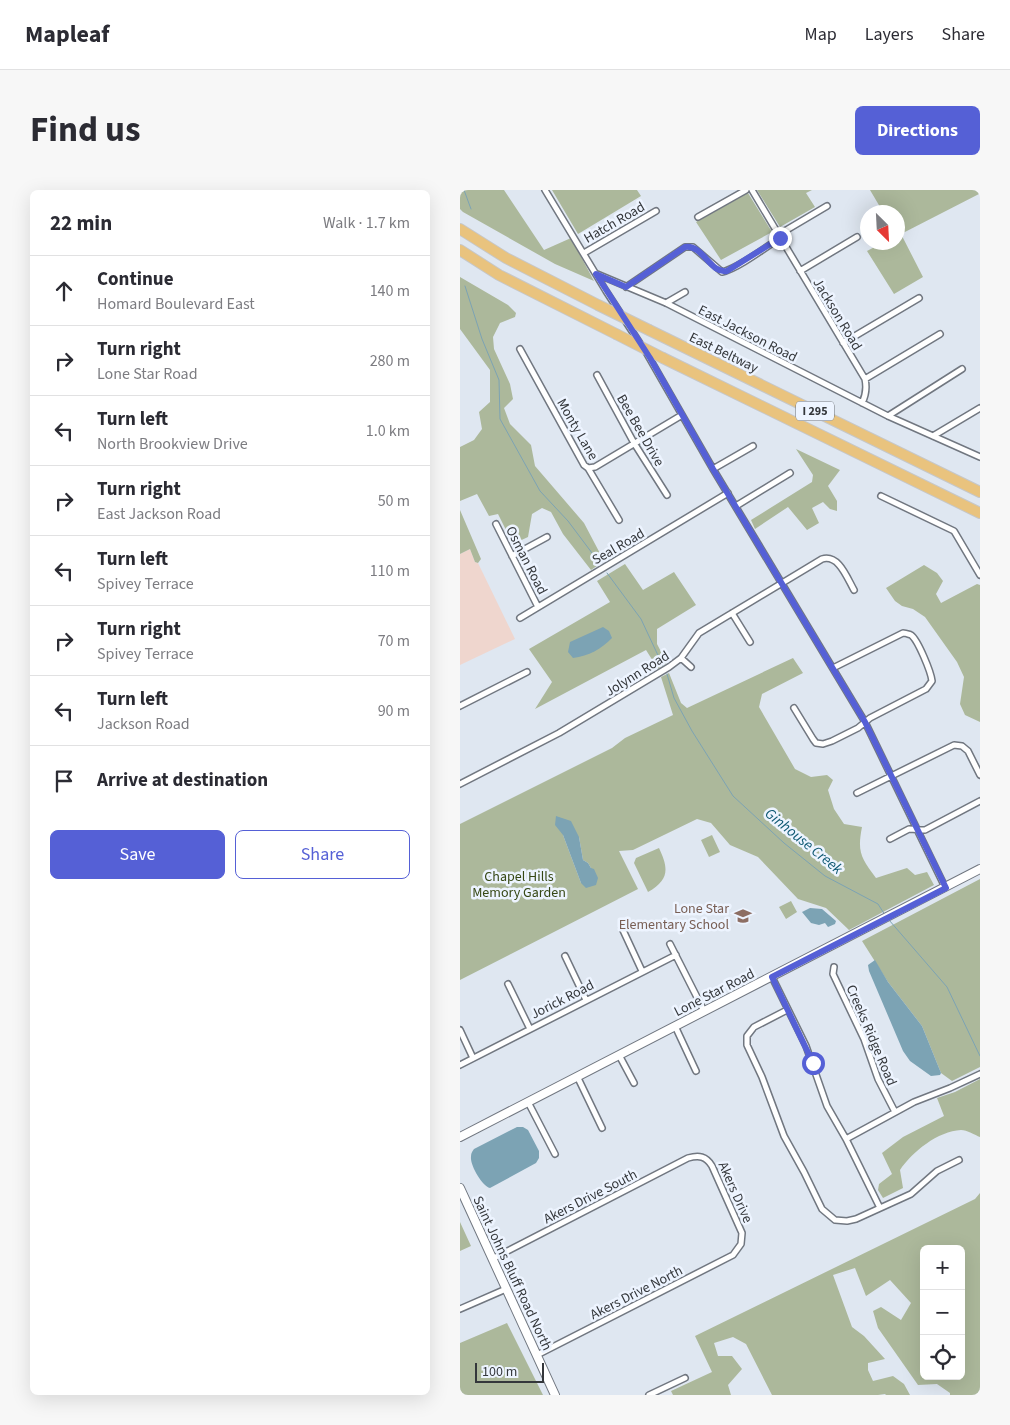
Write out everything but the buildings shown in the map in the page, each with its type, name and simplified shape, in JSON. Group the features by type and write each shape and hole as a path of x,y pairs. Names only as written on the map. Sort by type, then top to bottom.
{"highway":[{"path":"460,224 496,248 506,258"},
{"name":"East Beltway","path":"460,229 506,258 598,305 980,492"},
{"name":"I 295","path":"460,250 499,275 663,358 980,513"},
{"path":"460,257 479,268 499,275"}],"street":[{"path":"546,190 596,274 650,358 713,469 865,722 946,888"},
{"path":"698,218 746,190"},
{"name":"Jackson Road","path":"752,190 865,380"},
{"path":"626,287 685,247 693,247 722,272 727,271 827,206"},
{"name":"Hatch Road","path":"584,253 656,211"},
{"path":"800,271 857,237"},
{"name":"East Jackson Road","path":"596,274 666,303 888,416"},
{"path":"666,303 685,292"},
{"path":"843,343 919,298"},
{"path":"862,402 866,395 865,380 940,334"},
{"name":"Monty Lane","path":"520,349 584,465 588,468 619,520"},
{"path":"888,416 962,369"},
{"name":"Bee Bee Drive","path":"596,375 634,443 667,495"},
{"path":"933,436 980,408"},
{"path":"588,468 595,467 682,415"},
{"path":"888,416 980,457"},
{"path":"713,469 753,446"},
{"path":"736,506 790,473"},
{"name":"Seal Road","path":"520,618 728,493"},
{"path":"881,496 954,531 980,575"},
{"name":"Osman Road","path":"496,524 538,607"},
{"path":"512,556 547,537"},
{"name":"Jolynn Road","path":"460,784 559,734 669,668 681,658 699,633 822,559 830,558 837,562 854,590"},
{"path":"732,613 750,642"},
{"path":"794,708 813,740 816,743 822,744 858,728 865,722 929,687 932,681 927,665 914,639 908,634 903,633 833,668"},
{"path":"681,658 691,668"},
{"path":"460,706 527,672"},
{"path":"857,793 954,745 965,748 980,775"},
{"path":"890,839 909,829 925,830 980,801"},
{"name":"Lone Star Road","path":"460,1137 980,869"},
{"path":"622,928 642,971"},
{"path":"670,944 704,1011"},
{"name":"Jorick Road","path":"460,1065 676,955"},
{"path":"565,956 586,1000"},
{"name":"Creeks Ridge Road","path":"834,967 833,974 864,1039 878,1080 895,1112"},
{"path":"772,977 806,1046 827,1106 846,1139 880,1208"},
{"path":"508,984 530,1029"},
{"path":"787,1010 754,1027 747,1036 747,1045 765,1084 784,1136 822,1209 835,1220 847,1221 856,1219 911,1194 937,1171 959,1160"},
{"path":"675,1026 696,1071"},
{"path":"460,1030 473,1058"},
{"path":"619,1055 634,1084"},
{"path":"846,1139 914,1102 980,1074"},
{"path":"577,1076 602,1128"},
{"path":"528,1102 555,1154"},
{"name":"Akers Drive","path":"700,1156 708,1159 712,1166 742,1233 741,1244"},
{"name":"Akers Drive South","path":"492,1259 688,1158 700,1156"},
{"name":"Saint Johns Bluff Road North","path":"460,1188 555,1395"},
{"name":"Akers Drive North","path":"537,1355 732,1255 741,1244"},
{"path":"460,1309 506,1289"},
{"path":"648,1395 685,1378"}],"shaded area":[{"path":"470,549 515,639 460,665 460,554"}],"green space":[{"path":"460,190 504,190 544,250 571,238 594,281 555,264 463,212 460,209"},
{"path":"552,190 637,190 641,196 578,234"},
{"path":"757,190 812,190 806,193 815,207 780,227"},
{"path":"870,190 976,190 979,194 905,232 905,205 879,205"},
{"path":"748,193 772,232 721,260 696,222"},
{"path":"905,242 923,277 894,294 867,251 905,250"},
{"path":"460,277 508,305 516,313 515,317 500,323 493,337 494,349 510,384 513,399 504,408 510,424 531,445 535,466 584,523 604,561 591,570 563,534 551,512 542,508 532,514 528,537 513,544 498,514 489,516 477,494 460,501 460,447 474,440 482,429 479,412 490,402 490,370 460,329"},
{"path":"796,449 840,470 828,486 837,501 837,511 830,509 823,502 812,508 819,523 807,530 788,507 755,529 751,520 812,482 813,475"},
{"path":"460,510 481,559 478,563 475,562 470,549 460,554"},
{"path":"625,564 643,590 674,572 696,605 657,629 657,644 667,663 658,669 646,650 535,709 552,682 529,649 610,602 597,581"},
{"path":"924,565 937,573 943,581 936,594 941,603 977,584 980,585 980,722 965,715 960,704 964,677 957,662 925,617 895,601 886,588"},
{"name":"Chapel Hills Memory Garden","path":"793,658 803,673 762,694 759,707 795,769 811,777 827,775 833,780 828,790 834,809 844,824 862,827 860,849 864,860 876,878 907,868 915,875 927,872 934,885 849,930 826,908 798,899 758,857 730,845 711,823 697,819 633,850 619,851 638,889 460,980 460,824 612,748 625,738 673,715 661,677 669,673 681,703 687,708","holes":["563,835 579,837 583,860 591,868 581,883"]},
{"path":"712,835 720,852 709,857 701,840"},
{"path":"659,848 664,862 665,873 660,883 648,892 634,863 636,858"},
{"path":"980,879 980,1067 952,1081 941,1073 922,1026 888,982 862,941"},
{"path":"791,901 797,912 786,919 779,907"},
{"path":"980,1079 980,1137 961,1130 952,1131 935,1138 911,1156 900,1170 903,1188 883,1198 878,1190 879,1184 892,1174 882,1153 903,1137 944,1116 937,1098 955,1092"},
{"path":"980,1193 980,1395 950,1395 950,1393 937,1384 918,1385 878,1328 873,1311 881,1307 901,1320 911,1303 890,1280 866,1296 855,1268 833,1275 852,1327 864,1336 885,1359 868,1363 868,1370 873,1381 893,1376 904,1384 910,1395 772,1395 746,1344 733,1337 714,1343 718,1356 732,1356 742,1369 728,1385 731,1395 673,1395 671,1391 712,1372 695,1336 975,1199"},
{"path":"460,1222 471,1246 460,1251"},
{"path":"507,1323 543,1395 460,1395 460,1343"}],"water":[{"path":"603,627 609,631 612,638 594,651 584,656 573,658 568,652 570,642"},
{"path":"556,816 571,821 579,837 583,860 594,869 598,878 596,885 586,888 581,883 563,835 555,825"},
{"path":"810,908 822,909 836,921 835,924 828,927 825,923 819,925 811,923 802,912"},
{"path":"875,960 888,982 922,1026 941,1073 940,1075 931,1076 910,1061 903,1051 869,971 868,965"},
{"path":"517,1127 523,1127 528,1130 539,1151 539,1158 536,1163 490,1188 474,1170 471,1161 472,1153 474,1149"}],"waterway":[{"name":"Ginhouse Creek","path":"464,190 471,209"},
{"name":"Ginhouse Creek","path":"465,286 482,339 499,380 500,419 540,491 568,521 601,565"},
{"name":"Ginhouse Creek","path":"607,573 641,619 663,666"},
{"name":"Ginhouse Creek","path":"667,674 674,698 692,731 733,796 784,843 825,876 878,904 885,915"},
{"name":"Ginhouse Creek","path":"889,920 947,987 980,1056"}],"place":[{"name":"Lone Star Elementary School","path":"743,916"}],"route":[{"path":"780,238 741,263 722,272 690,246 685,247 626,287 596,274 650,358 713,469 865,722 946,888 772,977 813,1063"}]}
